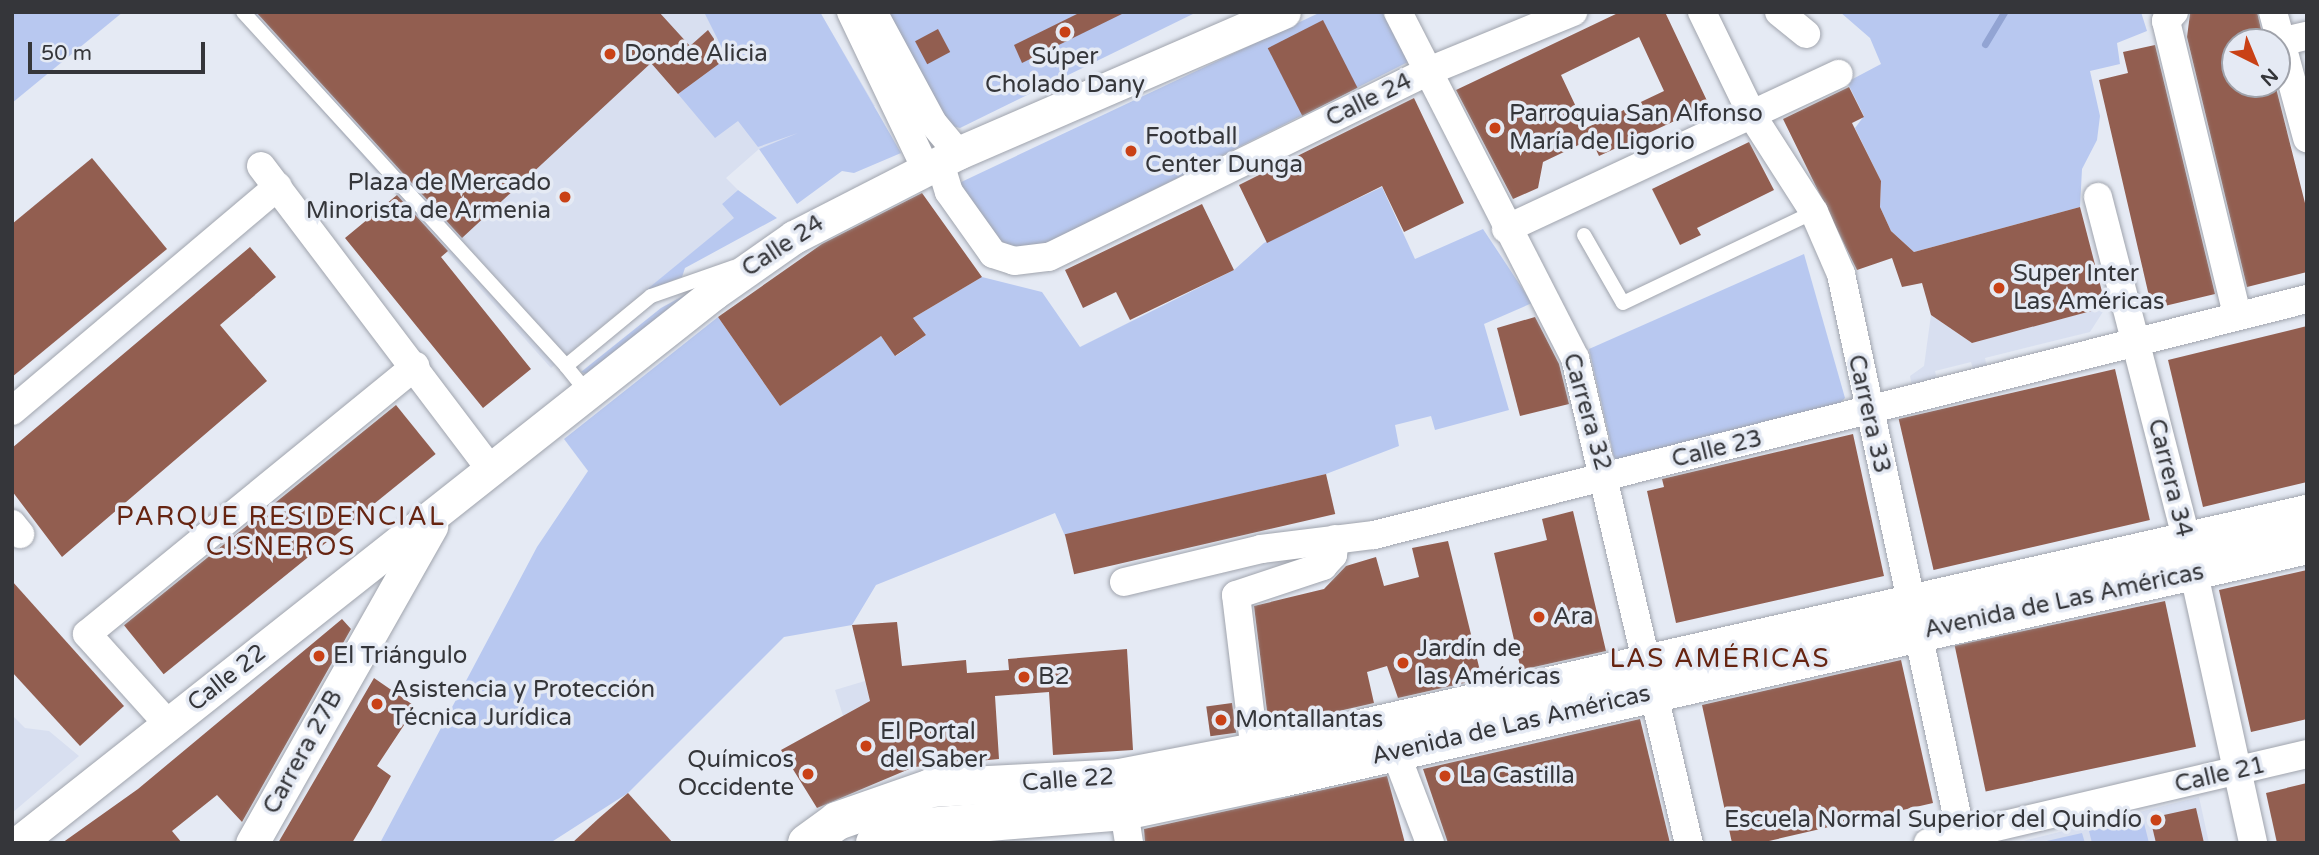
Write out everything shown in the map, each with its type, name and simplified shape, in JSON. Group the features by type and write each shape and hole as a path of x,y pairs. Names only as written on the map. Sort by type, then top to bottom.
{"main road":[{"name":"Avenida de Las Américas","path":"2190,558 2307,514"},
{"name":"Avenida de Las Américas","path":"900,838 1127,827 1271,759 1389,736 2190,558 2307,545"},
{"name":"Calle 22","path":"807,843 843,832 931,788 1120,778 1271,759"}],"street":[{"path":"851,12 941,161"},
{"path":"873,12 933,123 941,161"},
{"path":"1176,55 1241,12"},
{"path":"1176,55 1283,12"},
{"name":"Carrera 32","path":"1398,12 1506,229 1575,358 1606,477 1649,677 1689,843"},
{"name":"Calle 24","path":"941,161 949,192 993,254 1014,261 1049,257 1429,71 1573,12"},
{"name":"Carrera 33","path":"1702,12 1753,117 1814,212 1841,274 1867,413 1918,617 1962,839"},
{"path":"1779,12 1806,34"},
{"path":"2273,12 2293,39 2307,138"},
{"path":"2170,16 2238,316"},
{"name":"Calle 24","path":"438,514 587,392 760,260 827,217 941,161 1176,55"},
{"path":"1506,229 1753,117 1839,74"},
{"path":"12,411 269,176 416,366 491,470"},
{"name":"Carrera 34","path":"2098,197 2190,558 2235,772 2253,843"},
{"name":"Calle 23","path":"1124,582 1261,549 1335,539 1606,477 2136,345 2307,299"},
{"path":"168,724 87,634 416,366"},
{"name":"Calle 22","path":"18,843 438,514"},
{"name":"Carrera 27B","path":"252,843 438,514"},
{"path":"1271,759 1236,595 1323,566 1333,555 1335,539"},
{"path":"1389,736 1430,843"},
{"name":"Calle 21","path":"1928,843 1962,839 2307,754"}],"lane":[{"path":"243,12 587,392"},
{"path":"1584,235 1623,303 1814,212"},
{"path":"566,366 651,296 760,260"}],"shaded area":[{"path":"12,12 123,12 12,103"},
{"name":"Plaza de Mercado Minorista de Armenia","path":"234,12 820,12 875,106 759,149 726,178 738,190 722,204 735,218 551,368"},
{"path":"704,12 820,12 901,153 854,173 842,171 797,204 759,149 798,133 758,147 738,121 715,138 678,94 727,58"},
{"path":"884,12 1197,12 960,128 943,124"},
{"name":"Football Center Dunga","path":"1321,12 1388,12 1412,60 1036,249 1005,251 957,184"},
{"path":"1840,12 2141,12 2147,31 2117,43 2120,64 2090,71 2100,116 2097,140 2082,169 2080,207 1914,252 1891,231 1880,207 1881,181 1855,128 1864,116 1847,82 1881,64 1870,38"},
{"path":"1382,187 1415,259 1483,229 1532,303 1484,324 1509,410 1435,430 1431,416 1395,425 1399,446 1326,474 1065,536 1055,513 876,585 852,625 784,637 628,793 550,843 380,843 537,547 588,471 564,439 718,317 780,406 881,336 896,356 926,335 913,318 982,277 1042,292 1080,347 1234,270 1264,243"},
{"path":"738,190 777,218 685,268 682,277 645,291 734,218 722,204"},
{"path":"1804,254 1845,398 1835,408 1615,461 1589,349"},
{"path":"708,282 590,375 581,372 661,308"},
{"path":"2106,307 2090,332 1985,358 1988,373 1975,376 1971,362 1935,371 1938,385 1913,391 1910,376 1924,366 1931,315 1972,343"},
{"name":"El Portal del Saber","path":"865,681 887,775 864,784 835,690"},
{"path":"12,715 25,728 49,731 79,756 12,813"},
{"name":"Escuela Normal Superior del Quindío","path":"2199,797 2209,843 2015,843"},
{"path":"2143,819 2149,843 2092,843 2089,831"},
{"path":"2082,833 2085,843 2038,843"}],"building":[{"path":"256,12 659,12 690,46 708,30 727,58 678,94 651,63 462,238"},
{"path":"1081,12 1126,12 1022,63 1014,45"},
{"path":"1620,12 1665,12 1709,105 1599,156 1591,139 1543,162 1538,188 1513,199 1456,90","holes":["1639,37 1664,91 1586,128 1561,75"]},
{"path":"2257,12 2261,28 2221,28 2221,98 2279,98 2307,211 2307,272 2247,287 2187,37 2190,14"},
{"path":"1323,20 1358,88 1302,116 1268,48"},
{"path":"938,29 950,52 927,64 915,41"},
{"path":"2155,45 2215,294 2152,309 2099,80 2128,73 2123,52"},
{"path":"1849,87 1864,117 1852,123 1881,181 1880,207 1891,231 1914,252 2080,207 2106,307 1972,343 1931,315 1922,283 1902,287 1892,258 1857,270 1783,119"},
{"path":"1414,98 1464,203 1404,232 1382,186 1267,243 1239,185"},
{"path":"1749,142 1774,190 1697,228 1701,235 1680,245 1652,189"},
{"path":"92,158 167,249 12,377 12,224"},
{"path":"922,193 982,277 913,318 926,335 895,356 881,336 780,406 718,317 822,244"},
{"path":"397,195 448,251 441,257 531,369 483,408 345,238"},
{"path":"1202,204 1234,270 1130,320 1116,292 1083,308 1065,270"},
{"path":"250,247 276,277 220,325 267,381 62,557 12,491 12,448"},
{"path":"1535,317 1559,364 1569,404 1520,416 1497,328"},
{"path":"2307,326 2307,482 2203,507 2168,360"},
{"path":"2115,369 2150,520 1934,570 1899,419"},
{"path":"396,405 436,454 164,674 124,625"},
{"path":"1853,434 1884,576 1676,623 1647,491 1664,487 1662,479"},
{"path":"1326,474 1335,514 1074,574 1065,534"},
{"path":"1573,511 1606,651 1521,670 1494,553 1547,540 1542,519"},
{"path":"1448,541 1482,679 1398,698 1387,666 1367,672 1374,703 1269,727 1254,606 1324,589 1346,566 1376,557 1384,586 1419,577 1412,548"},
{"path":"2307,570 2307,719 2251,732 2219,590"},
{"path":"12,581 124,706 80,746 12,672"},
{"path":"2165,601 2196,747 1986,791 1955,646"},
{"path":"342,619 351,629 242,822 217,795 172,831 182,843 62,843 138,789"},
{"path":"897,622 902,666 966,660 967,673 1009,670 1008,659 1127,649 1133,750 1053,755 1049,692 995,696 999,759 914,767 817,808 781,750 870,701 852,625"},
{"path":"1901,660 1933,803 1760,843 1732,843 1702,705"},
{"path":"374,678 416,707 377,766 391,776 371,811 352,843 278,843"},
{"name":"Montallantas","path":"1232,703 1236,733 1210,736 1206,707"},
{"path":"1640,719 1670,843 1448,843 1423,769"},
{"path":"1387,776 1405,843 1145,843 1144,829"},
{"path":"2307,783 2307,843 2277,843 2266,793"},
{"path":"628,793 673,843 572,843 598,819"},
{"path":"2196,808 2204,843 2156,843 2150,818"}],"waterway":[{"path":"1985,44 2004,12"}],"place":[{"name":"Súper Cholado Dany","path":"1065,32"},
{"name":"Donde Alicia","path":"610,54"},
{"name":"Parroquia San Alfonso María de Ligorio","path":"1495,128"},
{"name":"Football Center Dunga","path":"1131,151"},
{"name":"Plaza de Mercado Minorista de Armenia","path":"565,197"},
{"name":"Super Inter Las Américas","path":"1999,288"},
{"name":"Ara","path":"1539,617"},
{"name":"El Triángulo","path":"319,656"},
{"name":"Jardín de las Américas","path":"1403,663"},
{"name":"B2","path":"1024,677"},
{"name":"Asistencia y Protección Técnica Jurídica","path":"377,704"},
{"name":"Montallantas","path":"1221,720"},
{"name":"El Portal del Saber","path":"866,746"},
{"name":"Químicos Occidente","path":"808,774"},
{"name":"La Castilla","path":"1445,776"},
{"name":"Escuela Normal Superior del Quindío","path":"2156,820"}],"district":[{"name":"PARQUE RESIDENCIAL CISNEROS","path":"281,532"},
{"name":"LAS AMÉRICAS","path":"1720,659"}]}
